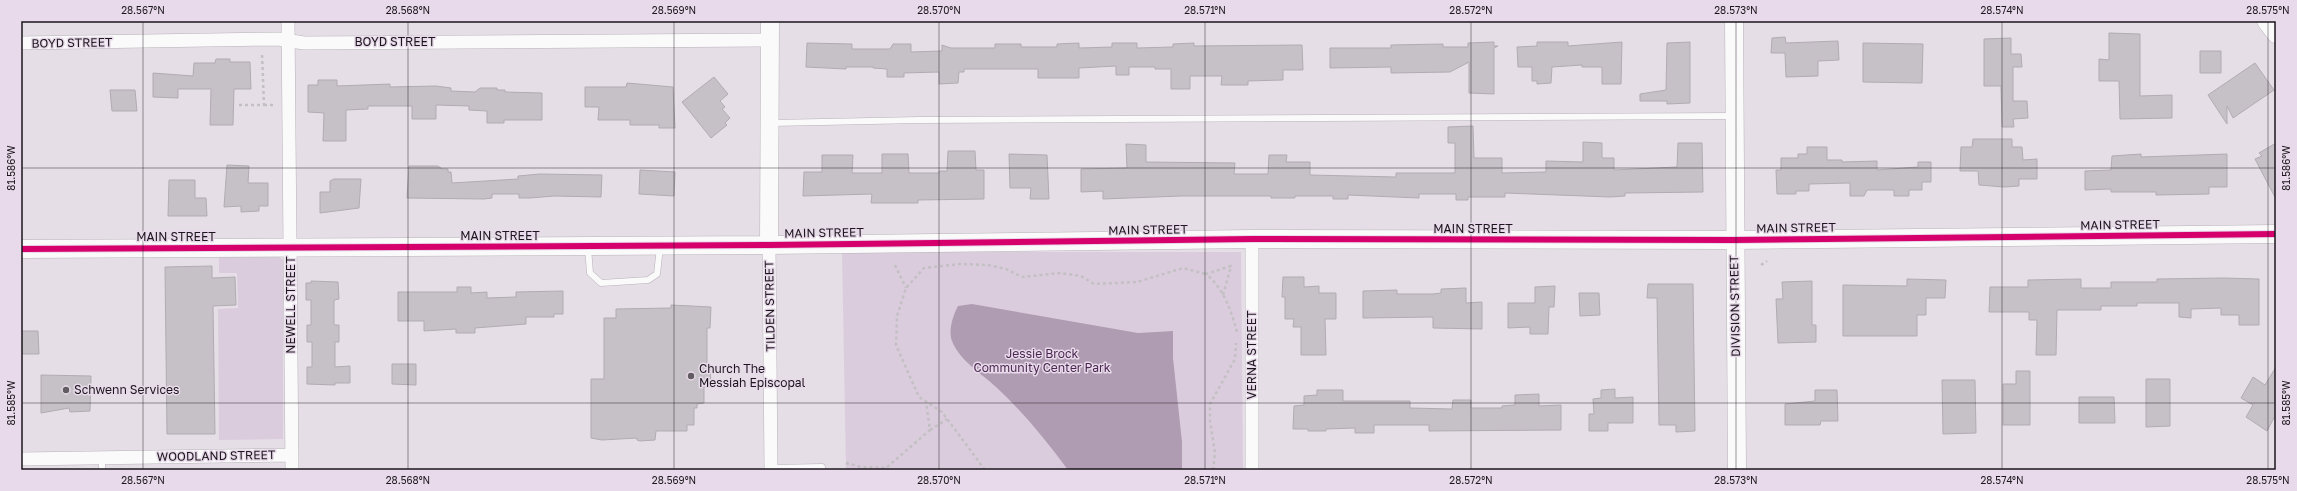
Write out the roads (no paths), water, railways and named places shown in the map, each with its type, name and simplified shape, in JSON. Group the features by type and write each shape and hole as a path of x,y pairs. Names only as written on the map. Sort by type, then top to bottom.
{"street":[{"name":"NEWELL STREET","path":"288,21 292,470"},
{"name":"TILDEN STREET","path":"770,21 769,245 771,469"},
{"name":"DIVISION STREET","path":"1734,21 1734,240 1737,470"},
{"path":"2266,21 2276,34"},
{"name":"BOYD STREET","path":"21,43 770,40"},
{"name":"MAIN STREET","path":"21,248 660,246 1252,239 1734,240 2276,234"},
{"name":"VERNA STREET","path":"1252,239 1252,470"},
{"name":"WOODLAND STREET","path":"21,459 102,464 292,455"}],"lane":[{"path":"770,123 920,120 1734,116"},
{"path":"588,246 590,273 601,282 648,280 657,274 660,260 660,246"},
{"path":"771,469 822,467"}],"place":[{"name":"Church The Messiah Episcopal","path":"691,376"},
{"name":"Schwenn Services","path":"66,390"}],"park label":[{"name":"Jessie Brock Community Center Park","path":"1042,361"}]}
